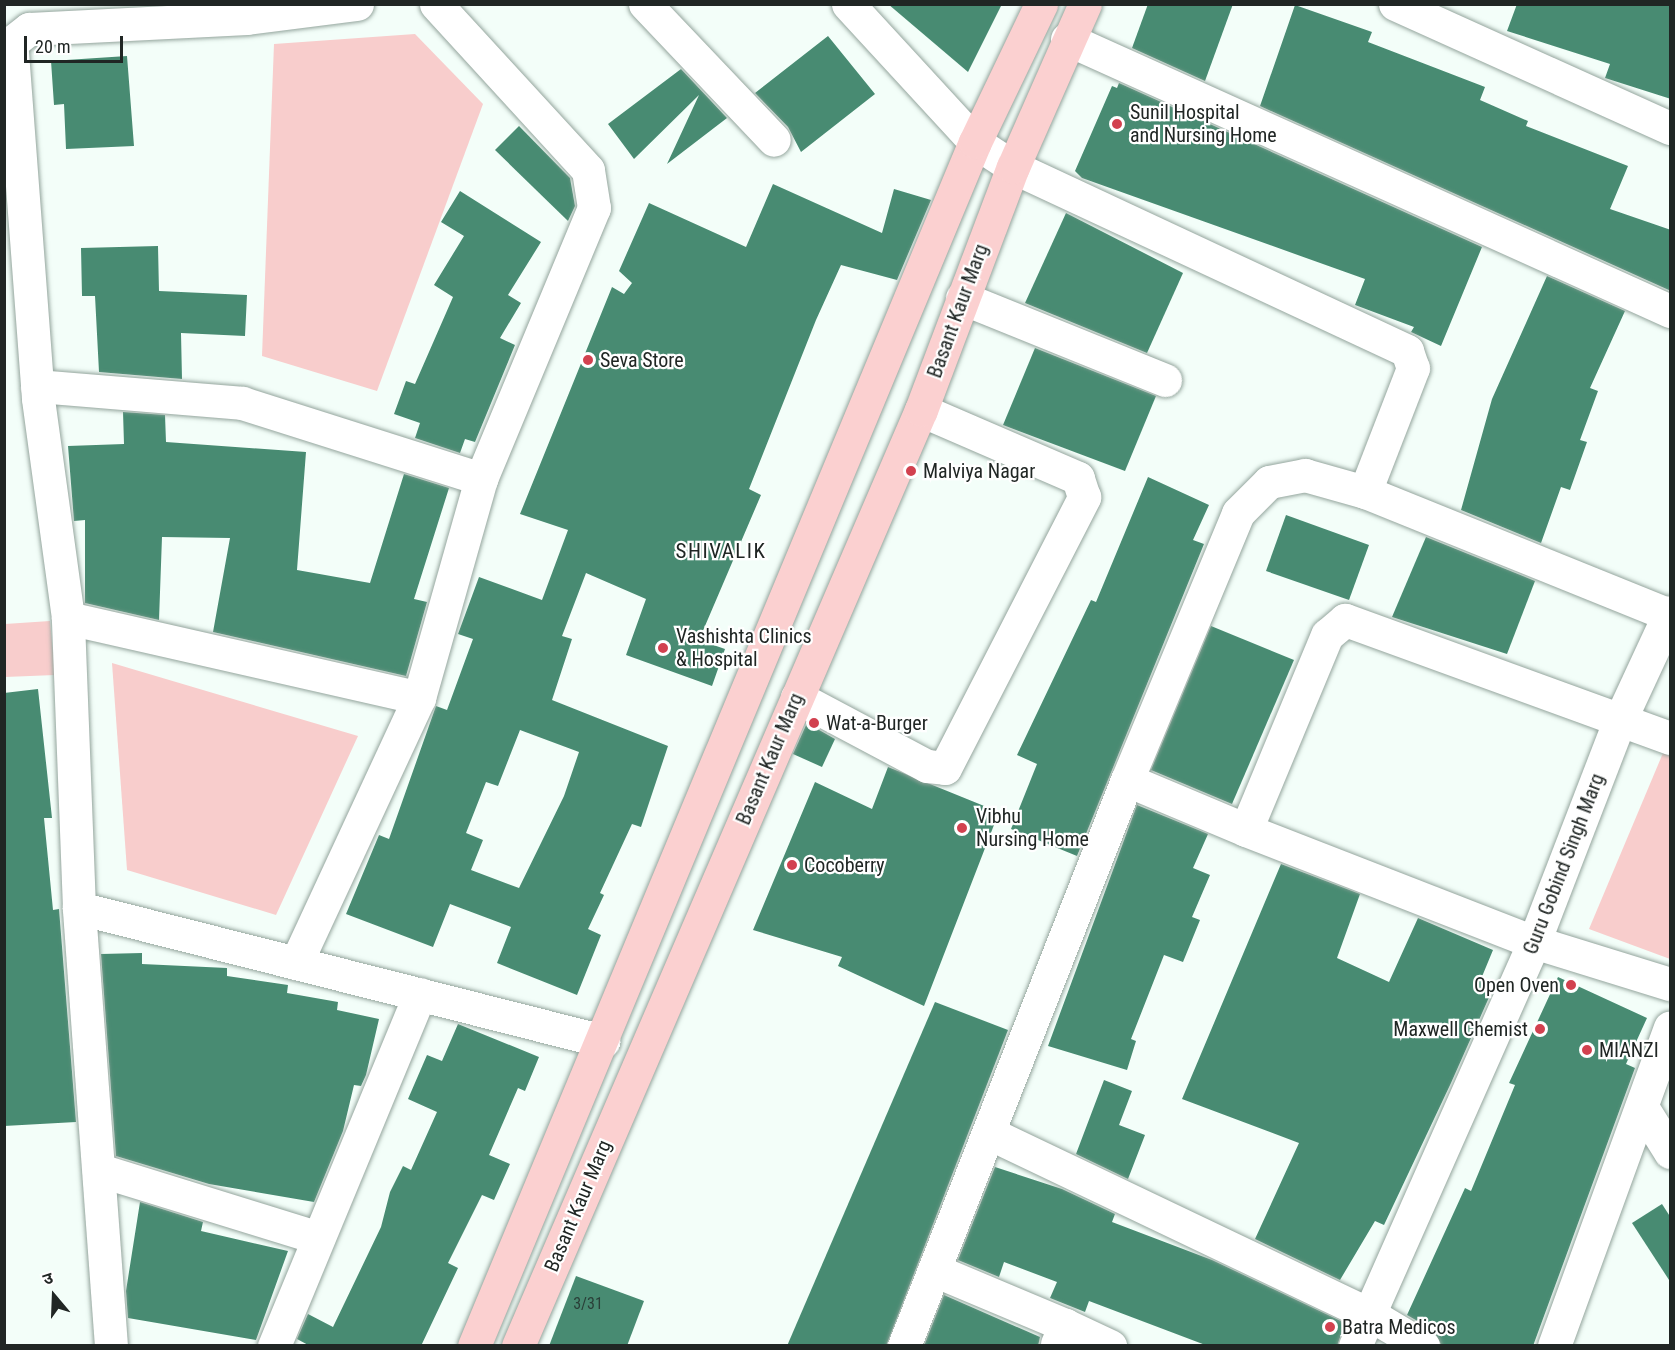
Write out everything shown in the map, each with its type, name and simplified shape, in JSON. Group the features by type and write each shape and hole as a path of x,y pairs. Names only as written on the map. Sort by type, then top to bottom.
{"main road":[{"path":"474,1346 603,1041 975,142 1041,4"},
{"name":"Basant Kaur Marg","path":"518,1346 921,410 1013,167 1067,39 1085,4"}],"street":[{"path":"111,1346 79,908 68,618 37,386 9,57 17,35 29,29 247,18 357,4"},
{"path":"296,963 419,698 481,479 591,226 596,200 588,170 436,4"},
{"path":"645,4 774,140"},
{"path":"848,4 975,142 1013,167 1407,351 1413,368 1365,492"},
{"path":"1395,4 1671,128"},
{"path":"1067,39 1671,310"},
{"path":"962,298 1165,380"},
{"path":"37,386 242,403 481,479"},
{"path":"797,697 927,766 945,768 1084,497 1078,478 921,410"},
{"path":"904,1346 1127,780 1228,535 1249,501 1269,482 1294,474 1365,492 1670,614"},
{"name":"Guru Gobind Singh Marg","path":"1355,1346 1534,942 1619,722 1670,614"},
{"path":"68,618 419,698"},
{"path":"1246,830 1327,635 1346,620 1619,722 1671,738"},
{"path":"1127,780 1246,830 1534,942 1671,984"},
{"path":"79,908 603,1041"},
{"path":"274,1346 420,994"},
{"path":"1554,1346 1671,1027"},
{"path":"1642,1107 1671,1152"},
{"path":"989,1133 1369,1314 1423,1346"},
{"path":"99,1170 318,1238"},
{"path":"934,1270 1060,1335 1110,1346"}],"shaded area":[{"path":"415,34 483,104 377,391 262,356 274,44"},
{"path":"50,621 55,675 5,677 5,624"},
{"path":"112,663 358,736 276,915 127,870"},
{"path":"1663,753 1670,756 1670,959 1589,929"}],"building":[{"path":"888,4 1002,4 968,72"},
{"path":"1148,4 1233,4 1205,81 1132,48"},
{"path":"1517,4 1671,4 1671,99 1605,78 1610,64 1507,31"},
{"path":"1295,5 1372,32 1368,42 1485,87 1480,100 1528,121 1526,126 1628,166 1610,209 1671,230 1671,291 1260,106"},
{"path":"828,36 875,94 801,152 788,127 755,93"},
{"path":"127,56 134,146 66,149 64,104 54,105 51,61"},
{"path":"681,69 727,118 667,164 699,95 634,159 608,124"},
{"path":"1119,83 1482,247 1441,346 1411,332 1414,327 1355,305 1365,279 1082,178 1075,171 1112,86 1117,88"},
{"path":"519,126 570,178 575,206 568,221 495,150"},
{"path":"773,184 882,233 894,189 931,200 897,280 841,265 816,320 749,489 761,495 699,640 725,649 712,686 626,655 646,599 586,573 562,636 572,639 552,700 668,746 641,827 632,824 600,893 604,895 588,929 601,935 577,995 497,963 511,927 450,904 433,947 346,914 379,835 389,839 436,706 447,710 473,639 458,634 479,577 542,600 568,530 520,514 612,287 624,294 632,283 619,271 649,203 746,247","holes":["520,730 579,752 564,796 519,888 471,870 483,840 466,833 486,782 498,786"]},
{"path":"460,191 541,242 508,295 521,303 500,338 515,345 475,442 465,439 460,453 415,438 420,423 394,414 406,381 415,384 453,297 434,285 464,236 441,222"},
{"path":"1066,213 1183,273 1147,353 1025,303"},
{"path":"158,246 159,291 247,295 245,336 181,333 182,379 99,372 95,296 82,296 81,248"},
{"path":"1547,276 1625,311 1590,388 1598,391 1580,440 1587,442 1570,490 1561,487 1541,543 1461,510 1492,399"},
{"path":"1035,348 1156,396 1125,471 1003,425"},
{"path":"123,412 165,415 166,442 306,452 297,570 370,583 404,474 449,488 414,599 427,602 406,676 213,632 230,538 162,537 159,620 85,603 85,520 74,521 68,446 124,444"},
{"path":"1148,477 1209,505 1193,540 1204,544 1077,856 1011,829 1037,764 1017,755 1091,600 1096,602"},
{"path":"1286,515 1369,545 1349,600 1266,571"},
{"path":"1426,537 1535,581 1507,654 1392,617"},
{"path":"1211,626 1294,660 1232,804 1151,770"},
{"path":"38,689 52,818 44,818 53,910 59,909 76,1122 4,1126 4,693"},
{"path":"807,723 835,739 822,767 793,754"},
{"path":"888,767 999,812 924,1006 838,966 842,957 753,930 815,782 872,809"},
{"path":"1137,805 1208,834 1193,868 1210,875 1192,917 1200,920 1183,962 1164,955 1131,1039 1136,1041 1127,1070 1048,1046"},
{"path":"1281,864 1360,894 1337,958 1389,982 1418,918 1493,950 1481,979 1495,984 1451,1083 1384,1225 1375,1221 1340,1280 1255,1239 1299,1143 1182,1099"},
{"path":"142,953 142,964 227,968 227,976 288,985 287,993 338,1002 337,1010 379,1019 366,1075 361,1086 354,1085 343,1131 314,1202 209,1184 116,1156 101,954"},
{"path":"1558,977 1647,1018 1626,1064 1635,1068 1533,1346 1442,1346 1433,1330 1407,1315 1465,1188 1471,1191 1515,1085 1509,1083"},
{"path":"935,1002 1008,1030 886,1346 787,1346"},
{"path":"458,1024 539,1057 525,1091 518,1088 489,1155 510,1164 494,1200 482,1195 448,1263 458,1268 421,1346 310,1346 297,1339 308,1314 333,1327 381,1227 390,1192 403,1166 411,1170 437,1112 408,1099 427,1055 442,1061"},
{"path":"1104,1080 1132,1091 1119,1125 1145,1135 1128,1179 1076,1154"},
{"path":"995,1167 1062,1189 1115,1214 1112,1222 1212,1260 1345,1323 1337,1346 1208,1346 1089,1301 1085,1312 1050,1298 1057,1282 1004,1262 999,1277 958,1260"},
{"path":"140,1202 203,1222 201,1231 288,1251 256,1340 128,1318 126,1291"},
{"path":"1662,1204 1671,1218 1671,1283 1632,1223"},
{"path":"576,1276 644,1301 627,1346 549,1346"},
{"path":"944,1295 1040,1337 1038,1346 924,1346"}],"place":[{"name":"Sunil Hospital and Nursing Home","path":"1117,124"},
{"name":"Seva Store","path":"588,360"},
{"name":"Malviya Nagar","path":"911,471"},
{"name":"Vashishta Clinics & Hospital","path":"663,648"},
{"name":"Wat-a-Burger","path":"814,723"},
{"name":"Vibhu Nursing Home","path":"962,828"},
{"name":"Cocoberry","path":"792,865"},
{"name":"Open Oven","path":"1571,985"},
{"name":"Maxwell Chemist","path":"1540,1029"},
{"name":"MIANZI","path":"1587,1050"},
{"name":"Batra Medicos","path":"1330,1327"}],"district":[{"name":"SHIVALIK","path":"721,551"}]}
